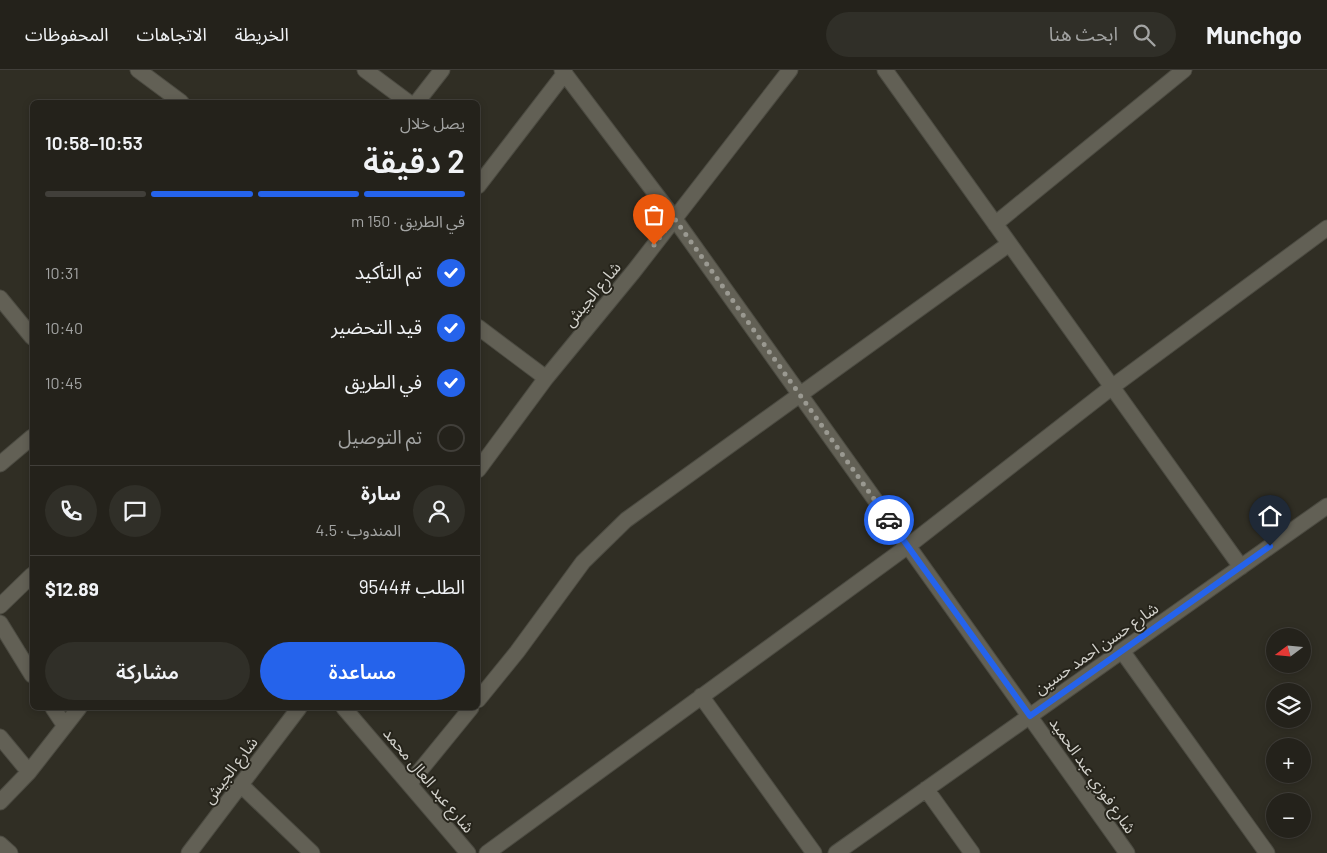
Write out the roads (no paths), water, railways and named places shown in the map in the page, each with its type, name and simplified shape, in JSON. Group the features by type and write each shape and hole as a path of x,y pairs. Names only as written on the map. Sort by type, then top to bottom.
{"street":[{"path":"138,70 178,100"},
{"path":"365,70 405,100"},
{"path":"419,100 442,70"},
{"name":"شارع الجيش","path":"480,467 546,378 634,271 790,70"},
{"path":"885,70 1241,567"},
{"path":"995,224 1184,70"},
{"path":"480,183 564,72"},
{"name":"شارع فوزي عبد الحميد","path":"564,72 674,218 1127,853"},
{"path":"487,853 908,546 1112,387 1327,228"},
{"path":"480,698 517,652 583,562 626,520 1009,244"},
{"path":"0,298 30,335"},
{"path":"480,328 546,378"},
{"path":"0,464 30,439"},
{"name":"شارع حسن احمد حسين","path":"836,853 1327,506"},
{"path":"0,606 30,577"},
{"path":"0,623 30,672"},
{"path":"1122,651 1267,853"},
{"path":"701,696 814,853"},
{"path":"54,710 65,726"},
{"path":"0,802 28,772 77,710"},
{"name":"شارع الجيش","path":"189,853 297,710"},
{"name":"شارع عبد العال محمد","path":"346,710 468,853"},
{"path":"409,784 470,710"},
{"path":"0,737 28,772"},
{"path":"241,785 312,853"},
{"path":"926,790 972,853"},
{"path":"0,844 10,853"}]}
